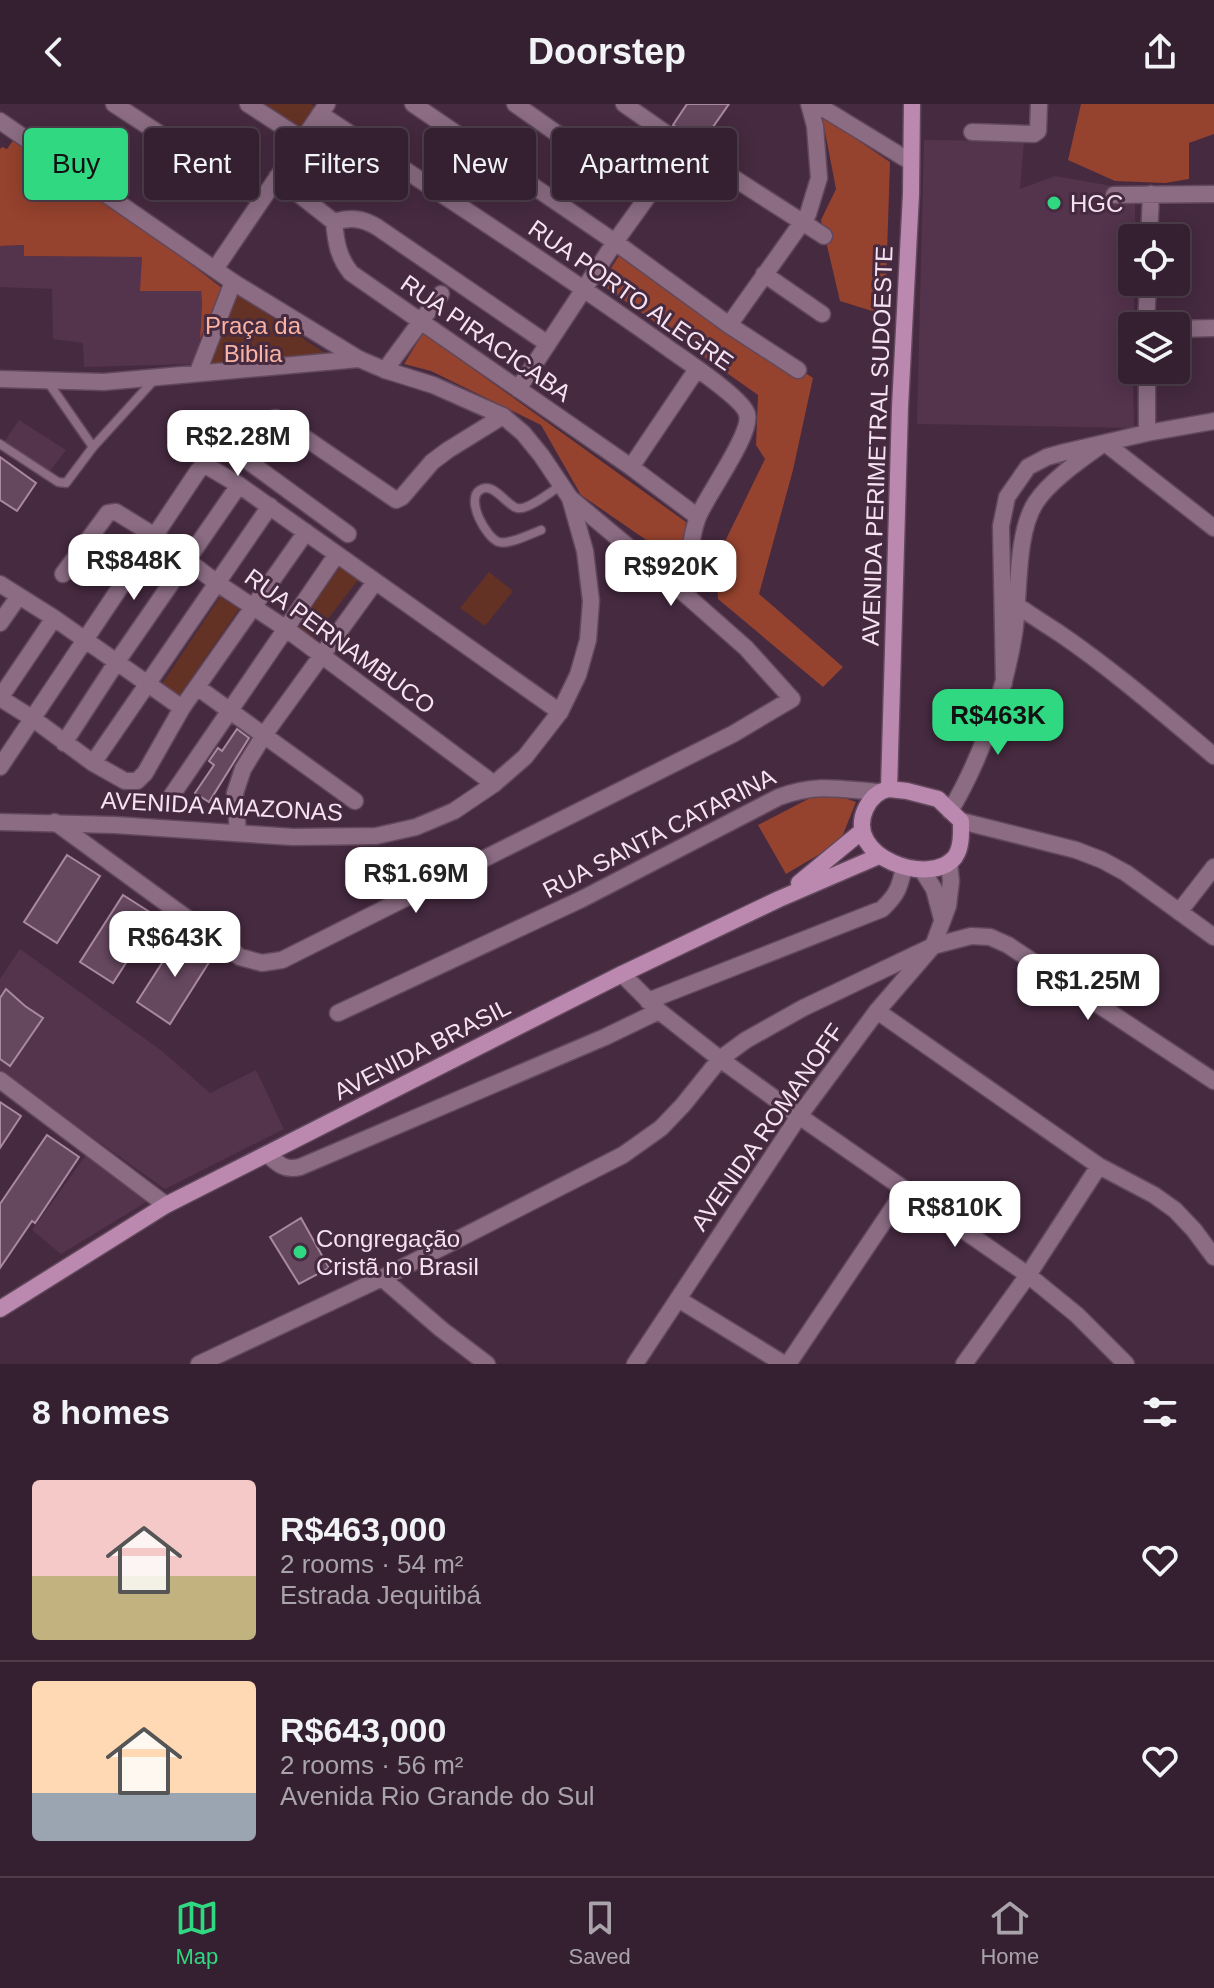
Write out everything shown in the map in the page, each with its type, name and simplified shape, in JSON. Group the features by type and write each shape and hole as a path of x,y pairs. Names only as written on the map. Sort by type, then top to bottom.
{"main road":[{"name":"AVENIDA PERIMETRAL SUDOESTE","path":"884,791 912,104"},
{"path":"884,791 907,791 938,799 956,816 960,845 957,855 941,867 922,870 904,867 879,856 862,831 866,808 884,791"},
{"path":"779,899 862,831"},
{"name":"AVENIDA BRASIL","path":"0,1309 166,1205 622,974 779,899 879,856"}],"street":[{"path":"114,104 261,200"},
{"path":"248,104 285,128"},
{"path":"413,104 798,370"},
{"path":"515,104 552,130"},
{"path":"624,104 658,128"},
{"path":"729,325 808,214 819,178 815,126 809,104"},
{"path":"816,104 911,162"},
{"path":"972,132 1034,134 1038,131 1039,104"},
{"path":"310,128 323,109"},
{"name":"RUA PORTO ALEGRE","path":"323,109 697,369 744,408 748,419 743,434 698,517 686,595"},
{"name":"AVENIDA AMAZONAS","path":"0,121 233,282 359,359 433,385 503,416 548,462 566,491 585,551 591,601 588,640 578,675 560,712 525,757 494,784 454,811 416,827 376,836 293,837 55,822 0,822"},
{"path":"215,269 275,180"},
{"path":"737,181 824,236"},
{"path":"1150,224 1151,194"},
{"path":"1114,195 1214,194"},
{"path":"306,200 334,222 352,218 367,221 548,344"},
{"path":"518,389 645,200"},
{"name":"RUA PIRACICABA","path":"334,222 342,262 351,273 698,517"},
{"path":"764,274 822,314"},
{"path":"198,372 233,282"},
{"path":"385,370 441,294"},
{"path":"1190,329 1214,328"},
{"path":"0,379 104,382 359,359"},
{"path":"631,467 697,369"},
{"path":"1147,384 1147,433"},
{"path":"348,534 237,453 235,443 238,437 251,426 276,418 396,500 432,462 503,416"},
{"path":"1004,683 1001,526 1007,497 1028,467 1065,452 1214,421"},
{"path":"1105,443 1214,528"},
{"path":"1105,443 1059,479 1036,503 1026,524 1018,606 1004,683 956,816 1102,860 1126,873 1214,937"},
{"path":"0,767 198,471 204,467 211,467 270,506 560,712"},
{"path":"64,743 239,485"},
{"name":"AVENIDA AMAZONAS","path":"55,822 240,957 262,963 282,960 733,734 792,699 746,648 566,491"},
{"path":"93,763 270,506"},
{"name":"RUA PERNAMBUCO","path":"63,574 108,513 116,512 285,628 494,784"},
{"path":"54,618 0,698 93,763 125,781 137,781 145,773 182,708 306,532"},
{"path":"172,795 337,554"},
{"path":"238,833 235,793 239,780 264,735 375,582"},
{"path":"0,584 182,708"},
{"path":"0,623 19,596"},
{"path":"1018,606 1060,634 1214,756"},
{"path":"197,687 355,801"},
{"name":"RUA SANTA CATARINA","path":"338,1013 582,899 779,797 820,787 884,791"},
{"name":"AVENIDA ROMANOFF","path":"635,1364 799,1116 877,1011 933,946 950,894 949,862"},
{"path":"267,1154 281,1166 300,1167 605,1037 654,1006 882,909 900,887 904,867"},
{"path":"1179,912 1214,867"},
{"path":"922,870 934,889 942,921"},
{"path":"199,1364 382,1278 565,1186 642,1143 683,1105 720,1059 746,1040 803,1008 933,946 971,936 990,937 1008,945 1214,1081"},
{"path":"622,974 654,1006 720,1059 1028,1275 1077,1315 1126,1364"},
{"path":"877,1011 1099,1166 1154,1195 1175,1210 1214,1257"},
{"path":"0,1080 166,1205"},
{"path":"964,1364 1028,1275 1099,1166"},
{"path":"678,1299 786,1364 905,1190"},
{"path":"382,1278 487,1364"}],"lane":[{"path":"0,444 58,482 66,483 93,447 157,377"},
{"path":"47,381 93,447"},
{"path":"541,530 505,543 499,542 483,526 475,511 474,498 478,491 489,488 517,509 566,491"}],"shaded area":[{"path":"1081,104 1214,104 1214,134 1189,143 1189,179 1165,183 1115,181 1068,160"},
{"path":"822,116 890,162 885,315 840,301 821,220 836,189"},
{"path":"15,138 24,144 24,200 103,200 222,288 200,339 201,291 140,291 142,257 24,256 24,245 0,246 0,149 7,149"},
{"path":"924,140 1024,141 1020,189 1055,176 1135,190 1135,224 1118,224 1118,296 1135,296 1134,312 1118,312 1118,384 1133,384 1134,428 917,424"},
{"path":"24,245 24,256 142,257 201,291 200,339 193,364 84,367 83,343 53,339 52,289 0,287 0,246"},
{"path":"620,254 813,378 793,470 759,594 843,667 823,687 718,599 716,560 765,459 756,445 758,395 601,284"},
{"path":"423,333 686,522 681,564 581,495 541,425 431,371 404,364"},
{"path":"19,420 66,450 47,475 2,445"},
{"path":"833,794 856,802 840,842 786,874 758,825 812,797"},
{"path":"20,949 162,1051 210,1093 256,1070 284,1129 165,1189 0,1072 0,979"},
{"path":"86,1155 148,1201 61,1254 32,1230"}],"green space":[{"path":"261,104 311,104 318,109 301,128 292,128"},
{"name":"Praça da Biblia","path":"237,294 329,356 210,365"},
{"path":"340,567 358,580 313,638 298,627"},
{"path":"489,572 513,591 485,626 460,608"},
{"path":"220,597 239,609 176,700 160,687"}],"building":[{"path":"687,104 729,104 712,128 677,128 673,125"},
{"path":"0,457 36,483 17,511 0,500"},
{"path":"237,729 249,738 209,802 195,793 214,765 209,761 218,748 222,751"},
{"path":"67,855 100,876 57,943 24,922"},
{"path":"123,895 156,916 113,983 80,962"},
{"path":"180,935 213,956 170,1024 137,1002"},
{"path":"6,989 43,1018 10,1066 0,1059 0,998"},
{"path":"0,1102 21,1116 0,1148"},
{"path":"47,1135 79,1157 35,1223 32,1221 0,1268 0,1204"},
{"name":"Congregação Cristã no Brasil","path":"301,1218 329,1268 299,1284 270,1237"}],"place":[{"name":"HGC","path":"1054,203"},
{"name":"Congregação Cristã no Brasil","path":"300,1252"}]}
